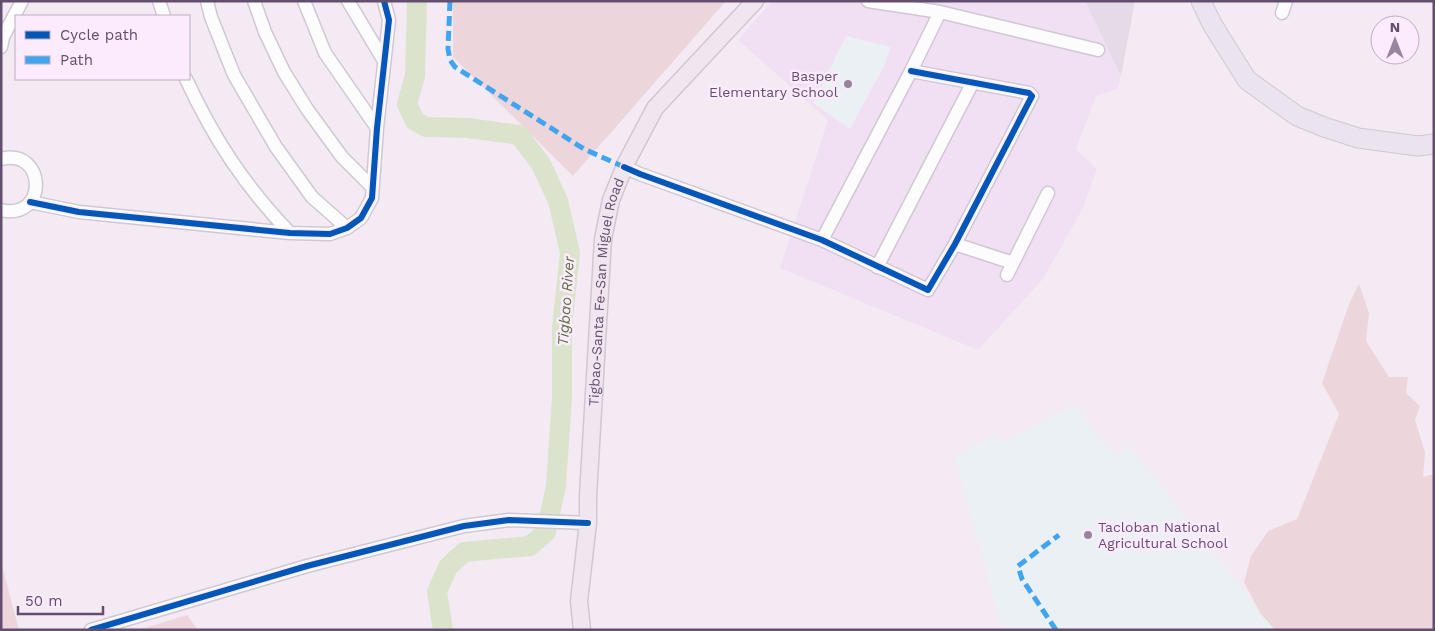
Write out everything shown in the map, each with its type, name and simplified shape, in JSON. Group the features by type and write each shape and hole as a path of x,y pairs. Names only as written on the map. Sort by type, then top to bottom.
{"highway":[{"path":"1201,1 1229,54 1247,80 1297,116 1324,128 1358,138 1418,146 1434,144"}],"main road":[{"name":"Tigbao-Santa Fe-San Miguel Road","path":"582,630 579,601 581,523 588,496 603,239 611,200 624,167 655,108 755,1"}],"street":[{"path":"1,47 3,37 22,1"},
{"path":"160,1 164,15"},
{"path":"207,1 211,17 234,75 276,147 312,198 348,228"},
{"path":"254,1 265,32 289,80 342,158 372,187"},
{"path":"304,1 325,53 377,128"},
{"path":"348,1 384,61"},
{"path":"30,202 79,212 290,233 330,234 348,228 361,218 372,198 377,128 389,20 384,1"},
{"path":"868,1 940,12 1098,50"},
{"path":"822,240 940,12"},
{"path":"624,167 822,240 928,290 955,244 1032,98 1032,94 911,71"},
{"path":"186,80 203,113 242,178 290,233"},
{"path":"877,266 973,82"},
{"path":"1,159 10,158 23,161 33,171 37,183 30,202 18,210 2,213"},
{"path":"1007,275 1048,193"},
{"path":"955,244 1013,263"},
{"path":"91,630 307,566 464,526 509,520 581,523"}],"shaded area":[{"path":"453,1 726,1 573,176 453,57"},
{"path":"772,1 1085,1 1121,76 1118,89 1096,96 1076,149 1097,169 1083,208 1043,279 978,350 780,268 828,120 738,40"},
{"path":"1085,1 1135,1 1121,76"},
{"name":"Basper Elementary School","path":"846,36 891,47 884,66 850,129 813,103"},
{"path":"1359,284 1369,313 1366,341 1389,377 1408,377 1406,393 1420,406 1415,420 1425,452 1423,477 1434,474 1434,630 1275,630 1260,613 1244,582 1251,556 1268,531 1297,519 1339,414 1322,383 1349,304"},
{"name":"Tacloban National Agricultural School","path":"1074,406 1115,456 1129,446 1275,630 1002,630 956,457 990,438 1003,442"},
{"path":"1,562 19,630 1,630"},
{"path":"187,615 198,630 138,630"}],"waterway":[{"name":"Tigbao River","path":"417,1 415,76 407,104 415,121 426,127 468,128 519,135 541,164 558,201 570,253 562,327 562,396 556,486 546,532 530,546 464,552 448,567 437,592 443,630"}],"marked path":[{"path":"450,1 448,49 450,60 455,67 584,149 624,167"},
{"path":"1056,630 1022,579 1018,566 1059,535"}],"cycle path":[{"path":"30,202 79,212 290,233 330,234 347,228 361,218 372,198 377,128 389,20 384,1"},
{"path":"624,167 822,240 928,290 955,244 1032,96 1029,93 911,71"},
{"path":"91,630 307,566 464,526 509,520 588,523"}],"place":[{"name":"Basper Elementary School","path":"848,84"},
{"name":"Tacloban National Agricultural School","path":"1088,535"}]}
